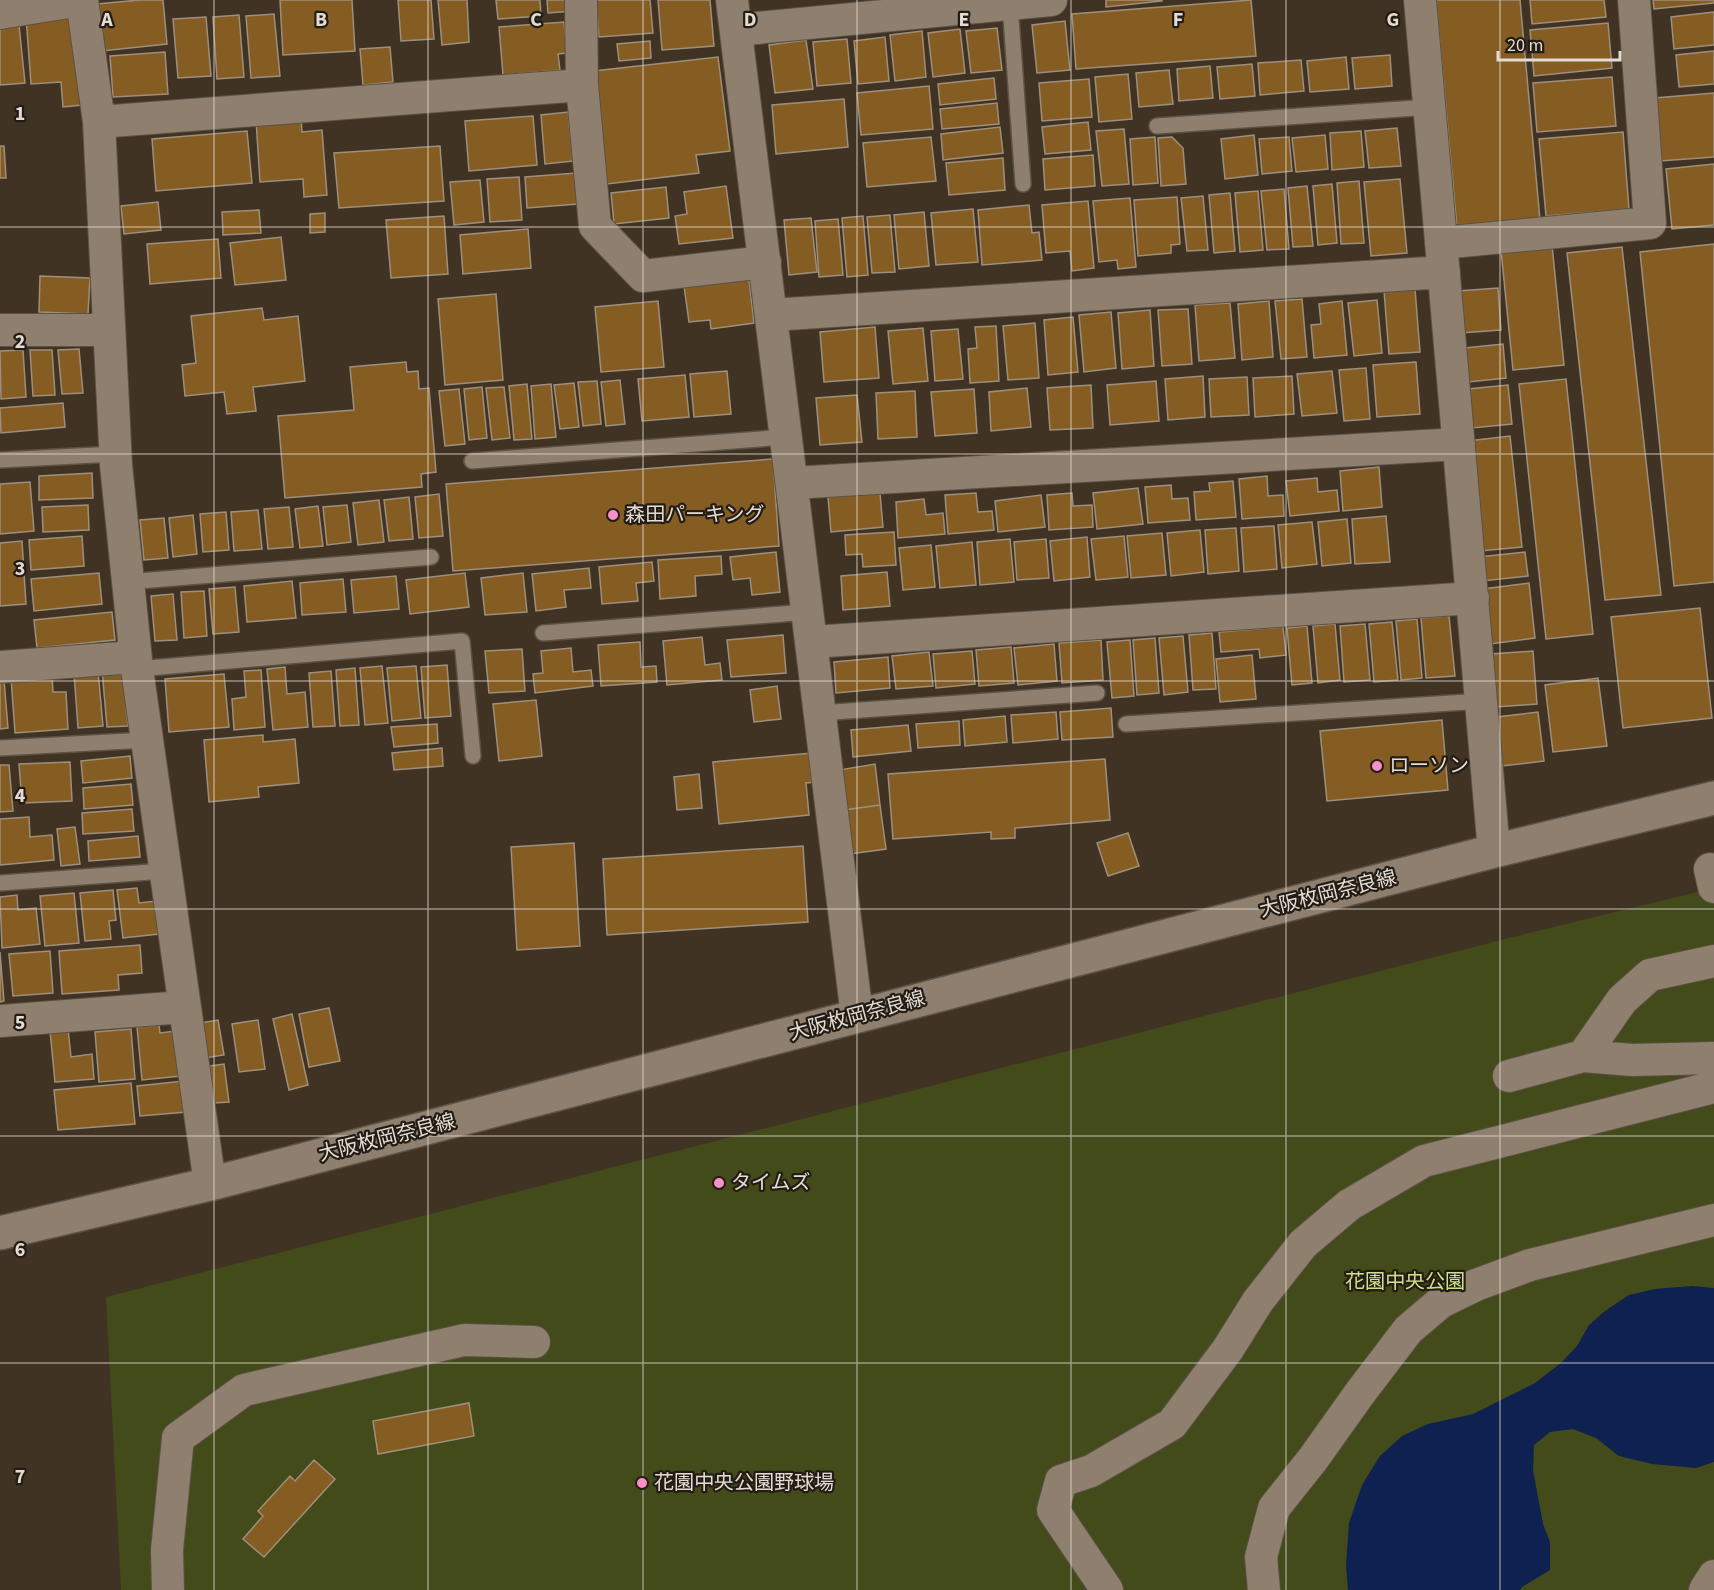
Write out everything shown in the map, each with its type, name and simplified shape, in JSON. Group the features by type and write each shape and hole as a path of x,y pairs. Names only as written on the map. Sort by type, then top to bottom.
{"main road":[{"name":"大阪枚岡奈良線","path":"0,1233 210,1184 1494,851 1714,798"}],"street":[{"path":"0,13 81,0 99,122 115,454 136,663 210,1184"},
{"path":"580,0 582,85 595,226 643,276 765,262"},
{"path":"857,1016 734,15 1010,4 1051,0"},
{"path":"1420,0 1494,851"},
{"path":"771,315 1443,257 1650,224 1634,0"},
{"path":"99,122 582,85"},
{"path":"0,330 108,330"},
{"path":"792,483 1459,444"},
{"path":"810,627 1473,598"},
{"path":"0,667 136,663"},
{"path":"1583,1056 1622,1000 1650,975 1714,962"},
{"path":"0,1021 184,1007"},
{"path":"1509,1076 1583,1056 1632,1060 1714,1058"},
{"path":"1107,1590 1053,1510 1060,1481 1091,1471 1172,1424 1228,1348 1258,1301 1303,1244 1349,1205 1424,1161 1714,1087"},
{"path":"1264,1590 1261,1557 1274,1508 1408,1330 1442,1302 1476,1285 1530,1265 1714,1220"},
{"path":"168,1590 167,1550 178,1438 244,1390 464,1340 534,1342"},
{"path":"1705,1590 1714,1576"}],"lane":[{"path":"1010,4 1023,184"},
{"path":"1157,126 1430,106"},
{"path":"472,461 786,437"},
{"path":"0,460 115,454"},
{"path":"128,582 430,557"},
{"path":"543,633 810,627"},
{"path":"136,663 462,641 473,756"},
{"path":"820,713 1097,693"},
{"path":"1126,724 1482,701"},
{"path":"0,748 147,740"},
{"path":"0,883 165,871"}],"green space":[{"name":"花園中央公園","path":"1714,888 1714,1590 121,1590 106,1297 1505,939"}],"water":[{"path":"1692,1286 1714,1288 1714,1462 1696,1468 1652,1464 1619,1456 1596,1438 1573,1429 1550,1432 1534,1445 1533,1470 1543,1524 1550,1542 1550,1570 1520,1590 1348,1590 1346,1565 1349,1523 1362,1485 1380,1456 1402,1436 1428,1424 1473,1414 1535,1383 1561,1363 1577,1346 1589,1325 1629,1295 1655,1289"}],"building":[{"path":"163,0 167,44 102,51 97,4"},
{"path":"280,0 352,0 355,51 283,55"},
{"path":"398,0 431,0 434,39 401,41"},
{"path":"438,0 467,0 469,42 442,45"},
{"path":"496,0 540,0 541,16 498,19"},
{"path":"547,0 574,0 574,11 548,13"},
{"path":"596,0 650,0 653,33 599,37"},
{"path":"658,0 710,0 714,46 662,50"},
{"path":"1106,0 1161,0 1162,1 1106,7"},
{"path":"1251,0 1256,56 1076,69 1072,14"},
{"path":"1436,0 1520,0 1540,220 1457,228"},
{"path":"1530,0 1604,0 1606,17 1532,24"},
{"path":"1653,0 1714,0 1714,3 1654,9"},
{"path":"1714,12 1714,45 1674,49 1671,17"},
{"path":"76,13 82,105 63,107 61,82 31,84 26,17"},
{"path":"274,14 280,76 251,78 246,16"},
{"path":"239,15 244,77 217,79 213,17"},
{"path":"206,17 211,76 178,78 173,19"},
{"path":"1065,21 1070,70 1037,73 1032,25"},
{"path":"564,22 567,53 558,54 560,70 503,75 499,27"},
{"path":"1608,23 1612,68 1534,76 1530,30"},
{"path":"19,25 25,83 0,85 0,27"},
{"path":"997,28 1002,70 971,73 966,31"},
{"path":"960,29 965,73 933,77 928,33"},
{"path":"922,31 926,77 895,81 890,35"},
{"path":"885,37 889,81 858,84 854,41"},
{"path":"847,39 851,83 817,86 813,42"},
{"path":"806,40 813,89 775,93 769,45"},
{"path":"650,41 651,58 619,61 617,44"},
{"path":"390,47 393,82 363,85 360,49"},
{"path":"1714,51 1714,84 1679,87 1676,55"},
{"path":"165,52 168,94 113,97 110,56"},
{"path":"1390,55 1392,86 1355,89 1352,58"},
{"path":"718,57 730,151 696,155 699,173 607,184 594,71"},
{"path":"1346,57 1349,89 1310,92 1307,61"},
{"path":"1301,60 1304,91 1260,95 1258,63"},
{"path":"1252,64 1255,96 1220,99 1217,67"},
{"path":"1210,66 1213,98 1179,101 1177,69"},
{"path":"1169,70 1173,104 1139,107 1136,73"},
{"path":"1128,74 1132,119 1099,122 1095,77"},
{"path":"1612,77 1616,126 1537,132 1533,83"},
{"path":"994,78 996,99 940,105 938,84"},
{"path":"1089,79 1092,117 1042,121 1039,83"},
{"path":"929,86 933,129 861,135 857,93"},
{"path":"1714,93 1714,157 1660,161 1655,98"},
{"path":"844,99 848,147 776,154 772,105"},
{"path":"997,103 999,124 942,129 940,109"},
{"path":"568,112 573,161 545,164 541,115"},
{"path":"533,116 537,165 469,171 465,121"},
{"path":"301,117 302,132 322,130 327,195 304,197 303,179 260,182 256,120"},
{"path":"1088,122 1091,150 1045,154 1042,127"},
{"path":"1000,127 1003,153 943,160 941,134"},
{"path":"1397,128 1401,166 1369,168 1365,131"},
{"path":"1124,129 1129,184 1102,186 1096,131"},
{"path":"247,131 252,183 156,191 152,139"},
{"path":"1361,131 1364,167 1332,170 1330,133"},
{"path":"1623,132 1629,209 1546,216 1539,139"},
{"path":"1254,135 1258,175 1225,179 1221,139"},
{"path":"1325,135 1328,169 1296,172 1292,138"},
{"path":"931,137 936,181 867,187 863,143"},
{"path":"1155,137 1158,183 1133,185 1130,139"},
{"path":"1172,137 1183,148 1186,184 1161,186 1158,138"},
{"path":"1289,137 1292,171 1262,174 1259,139"},
{"path":"0,146 4,146 6,178 0,178"},
{"path":"440,146 444,201 339,208 334,153"},
{"path":"1093,155 1095,186 1045,190 1043,159"},
{"path":"1003,158 1005,190 949,195 946,163"},
{"path":"1714,164 1714,225 1672,229 1666,169"},
{"path":"576,173 578,204 527,208 525,177"},
{"path":"519,177 522,220 490,222 487,179"},
{"path":"1400,179 1407,253 1371,256 1364,182"},
{"path":"480,180 484,222 454,225 450,182"},
{"path":"1359,181 1364,243 1341,244 1337,183"},
{"path":"1332,184 1337,243 1318,245 1313,186"},
{"path":"726,186 733,238 679,244 675,216 687,214 684,192"},
{"path":"1307,186 1313,246 1293,247 1288,188"},
{"path":"666,187 669,218 614,224 611,193"},
{"path":"1284,189 1289,249 1267,250 1261,191"},
{"path":"1258,191 1263,250 1240,252 1235,193"},
{"path":"1230,193 1235,251 1214,253 1209,195"},
{"path":"1203,196 1208,250 1187,251 1181,198"},
{"path":"1177,197 1180,244 1171,245 1171,253 1138,256 1134,200"},
{"path":"1130,198 1136,267 1118,269 1117,260 1099,262 1093,201"},
{"path":"1088,201 1094,268 1072,271 1070,251 1046,253 1042,205"},
{"path":"158,202 161,230 124,234 121,206"},
{"path":"1029,205 1032,233 1039,232 1042,260 982,265 978,210"},
{"path":"973,209 978,262 936,265 931,213"},
{"path":"259,210 261,233 223,235 222,212"},
{"path":"924,212 929,266 899,269 894,215"},
{"path":"325,213 325,232 310,233 310,214"},
{"path":"890,215 895,272 872,273 867,217"},
{"path":"444,216 448,274 391,278 386,220"},
{"path":"863,216 868,275 847,277 842,218"},
{"path":"811,218 817,272 789,275 784,220"},
{"path":"838,219 843,275 819,277 815,221"},
{"path":"528,229 531,268 463,274 460,235"},
{"path":"281,237 286,280 235,285 230,243"},
{"path":"218,239 221,278 150,284 147,244"},
{"path":"1714,244 1714,582 1674,586 1640,252"},
{"path":"1552,245 1564,365 1513,370 1501,250"},
{"path":"1622,247 1661,595 1605,600 1567,253"},
{"path":"40,276 90,278 88,314 39,312"},
{"path":"749,279 754,323 711,329 710,320 689,322 684,286"},
{"path":"1498,288 1501,330 1461,333 1458,291"},
{"path":"1415,289 1420,352 1389,354 1384,291"},
{"path":"496,294 503,380 445,385 438,299"},
{"path":"1302,299 1307,357 1281,359 1275,301"},
{"path":"1377,300 1382,353 1354,356 1348,303"},
{"path":"658,301 664,367 601,372 595,307"},
{"path":"1269,301 1273,357 1242,360 1238,304"},
{"path":"1342,301 1347,355 1314,358 1311,325 1321,324 1319,304"},
{"path":"1230,303 1235,358 1199,361 1195,305"},
{"path":"262,308 264,320 298,316 305,381 253,387 256,411 227,414 224,392 185,396 182,365 196,363 191,316"},
{"path":"1188,309 1192,364 1162,366 1158,310"},
{"path":"1150,310 1154,366 1122,369 1118,313"},
{"path":"1111,312 1116,368 1084,372 1079,315"},
{"path":"1073,317 1078,372 1048,375 1044,320"},
{"path":"1035,323 1039,378 1008,380 1003,326"},
{"path":"996,326 999,381 970,383 968,349 977,348 975,327"},
{"path":"875,327 879,378 824,382 820,332"},
{"path":"923,328 928,381 893,384 888,331"},
{"path":"958,329 963,379 935,381 931,331"},
{"path":"1503,344 1506,378 1468,382 1465,348"},
{"path":"79,349 83,393 62,394 58,350"},
{"path":"23,350 26,397 1,399 0,351"},
{"path":"30,350 52,350 55,395 33,396"},
{"path":"406,362 407,372 418,371 419,389 429,388 436,472 421,474 422,487 285,498 278,416 354,410 350,367"},
{"path":"1416,362 1420,414 1377,417 1373,365"},
{"path":"1366,368 1370,419 1344,421 1339,370"},
{"path":"727,371 731,414 694,417 690,374"},
{"path":"1332,371 1337,413 1302,416 1297,374"},
{"path":"685,375 689,417 642,421 638,379"},
{"path":"1203,376 1205,417 1168,420 1165,379"},
{"path":"1292,376 1294,414 1255,417 1253,378"},
{"path":"1247,377 1249,415 1211,417 1209,379"},
{"path":"1566,379 1593,634 1546,639 1519,384"},
{"path":"620,380 625,424 606,426 601,382"},
{"path":"597,381 601,424 583,426 578,382"},
{"path":"1156,381 1159,421 1110,425 1107,385"},
{"path":"574,383 579,427 560,429 554,385"},
{"path":"527,384 532,439 514,440 509,386"},
{"path":"551,384 556,437 535,439 531,386"},
{"path":"1091,385 1093,428 1050,430 1047,388"},
{"path":"1508,385 1512,424 1472,428 1468,389"},
{"path":"482,387 487,438 469,440 464,389"},
{"path":"504,387 510,438 492,440 486,388"},
{"path":"1027,388 1031,427 991,431 989,392"},
{"path":"459,389 465,444 445,446 439,391"},
{"path":"974,389 977,433 935,436 931,392"},
{"path":"915,391 917,437 878,439 876,393"},
{"path":"857,395 862,442 820,445 816,398"},
{"path":"63,403 65,427 1,433 0,408"},
{"path":"1510,436 1522,547 1480,551 1468,441"},
{"name":"森田パーキング","path":"773,459 779,546 453,571 446,484"},
{"path":"1379,467 1382,507 1343,511 1340,471"},
{"path":"92,473 93,498 39,500 39,476"},
{"path":"1267,476 1268,496 1283,495 1284,516 1242,519 1239,479"},
{"path":"1317,478 1318,492 1337,490 1339,511 1290,516 1286,481"},
{"path":"1233,481 1236,517 1196,520 1194,492 1210,491 1209,483"},
{"path":"30,482 34,531 0,534 0,484"},
{"path":"1171,485 1172,499 1188,498 1190,520 1148,523 1145,487"},
{"path":"1138,488 1143,524 1097,529 1093,493"},
{"path":"880,493 883,527 831,532 828,497"},
{"path":"976,493 978,512 992,511 994,530 948,534 945,495"},
{"path":"1072,493 1073,506 1092,505 1093,527 1049,530 1047,495"},
{"path":"439,494 443,536 419,538 415,497"},
{"path":"1041,495 1045,527 998,532 995,501"},
{"path":"409,497 413,539 389,541 384,500"},
{"path":"924,499 926,515 943,513 945,534 898,538 896,502"},
{"path":"379,500 384,542 358,545 353,503"},
{"path":"88,505 89,530 43,532 42,507"},
{"path":"347,505 351,542 327,545 323,507"},
{"path":"318,506 323,546 300,548 295,509"},
{"path":"289,507 293,547 268,549 264,509"},
{"path":"258,510 262,549 234,551 231,512"},
{"path":"226,512 229,550 203,552 200,514"},
{"path":"193,515 197,554 173,557 169,518"},
{"path":"1386,516 1390,562 1355,564 1352,519"},
{"path":"164,518 168,558 144,560 140,520"},
{"path":"1347,519 1351,563 1322,566 1318,522"},
{"path":"1312,522 1317,564 1282,568 1278,525"},
{"path":"1274,526 1277,569 1244,572 1241,528"},
{"path":"1236,528 1239,571 1208,574 1205,530"},
{"path":"1200,530 1204,572 1171,576 1167,533"},
{"path":"894,532 896,565 863,567 862,554 846,555 845,535"},
{"path":"1162,533 1166,575 1131,578 1127,536"},
{"path":"82,536 84,566 31,570 29,540"},
{"path":"1124,536 1128,577 1096,580 1091,539"},
{"path":"1087,537 1090,577 1054,581 1050,541"},
{"path":"1010,539 1014,582 980,585 977,542"},
{"path":"1046,539 1049,578 1017,580 1014,542"},
{"path":"22,541 26,604 0,606 0,543"},
{"path":"972,542 976,585 940,588 936,546"},
{"path":"931,545 935,587 903,590 899,548"},
{"path":"776,552 780,592 752,595 750,578 733,580 730,557"},
{"path":"1525,552 1528,576 1482,581 1479,557"},
{"path":"721,556 722,574 695,576 696,596 660,599 658,560"},
{"path":"652,562 654,581 636,583 638,601 602,604 599,567"},
{"path":"589,568 591,588 564,590 566,607 536,611 532,574"},
{"path":"887,572 890,606 843,610 841,576"},
{"path":"99,573 102,604 34,611 31,579"},
{"path":"465,573 469,607 410,614 406,580"},
{"path":"523,573 527,612 485,615 481,578"},
{"path":"396,576 399,609 354,613 351,580"},
{"path":"343,579 346,612 302,615 300,583"},
{"path":"292,581 296,618 247,622 244,586"},
{"path":"1529,583 1535,638 1490,644 1483,589"},
{"path":"235,587 239,632 213,634 209,589"},
{"path":"204,591 207,636 184,638 181,592"},
{"path":"173,594 177,640 155,641 151,596"},
{"path":"1700,608 1712,718 1623,728 1611,617"},
{"path":"112,612 115,640 37,648 34,620"},
{"path":"1449,616 1455,676 1426,678 1421,618"},
{"path":"1417,619 1422,678 1401,680 1396,621"},
{"path":"1392,622 1398,680 1374,682 1369,624"},
{"path":"1335,624 1340,680 1318,683 1313,626"},
{"path":"1365,624 1370,680 1344,682 1340,626"},
{"path":"1307,626 1312,683 1292,685 1287,628"},
{"path":"1283,627 1286,655 1260,658 1259,649 1221,652 1219,632"},
{"path":"1212,633 1216,689 1193,690 1189,635"},
{"path":"783,635 786,673 731,677 727,640"},
{"path":"1183,636 1188,692 1164,695 1159,638"},
{"path":"702,637 705,665 720,663 722,680 667,685 663,641"},
{"path":"1155,638 1159,693 1137,695 1133,640"},
{"path":"1101,640 1103,680 1062,683 1059,643"},
{"path":"1130,640 1134,696 1112,698 1107,642"},
{"path":"640,642 641,667 656,666 657,682 601,686 598,645"},
{"path":"1054,644 1057,681 1018,685 1014,648"},
{"path":"1011,647 1014,683 979,686 976,650"},
{"path":"571,648 573,672 591,670 593,686 535,693 533,674 543,673 541,651"},
{"path":"522,649 525,691 489,693 485,651"},
{"path":"972,651 975,684 936,688 933,654"},
{"path":"1533,651 1537,704 1496,707 1491,654"},
{"path":"929,652 933,686 896,689 892,656"},
{"path":"1252,655 1256,699 1220,702 1216,659"},
{"path":"888,657 890,688 836,693 834,662"},
{"path":"447,665 451,716 425,718 421,667"},
{"path":"382,666 388,723 365,725 360,668"},
{"path":"416,666 421,718 392,721 387,668"},
{"path":"285,667 287,694 305,692 308,727 273,730 267,669"},
{"path":"130,668 133,708 126,708 128,726 107,727 102,670"},
{"path":"355,668 359,725 340,726 336,670"},
{"path":"261,670 265,727 234,730 232,699 246,697 244,671"},
{"path":"98,671 103,726 78,728 74,673"},
{"path":"331,671 335,726 313,727 309,673"},
{"path":"224,674 229,727 169,732 165,679"},
{"path":"52,675 53,692 66,692 68,729 15,733 11,678"},
{"path":"1598,678 1607,746 1553,752 1545,685"},
{"path":"0,680 4,680 8,728 0,729"},
{"path":"777,686 781,719 754,722 750,690"},
{"path":"536,700 542,756 499,761 493,704"},
{"path":"1111,708 1113,737 1062,740 1060,712"},
{"path":"1056,712 1058,739 1013,743 1011,715"},
{"path":"1538,712 1544,761 1502,766 1497,717"},
{"path":"1005,716 1007,742 965,746 963,720"},
{"path":"1442,720 1448,790 1327,801 1320,731"},
{"path":"959,721 960,745 918,748 916,724"},
{"path":"437,724 438,743 394,747 391,727"},
{"path":"908,725 911,751 853,757 851,730"},
{"path":"263,735 263,742 295,739 299,783 258,787 259,797 209,802 204,740"},
{"path":"442,748 443,766 394,770 392,753"},
{"path":"812,753 815,782 806,783 809,815 719,824 713,762"},
{"path":"130,756 132,778 83,783 81,761"},
{"path":"1105,759 1110,820 1015,828 1015,838 991,839 991,832 893,839 888,774"},
{"path":"70,762 72,801 22,803 19,764"},
{"path":"875,764 880,805 844,810 839,770"},
{"path":"0,765 9,765 13,811 0,812"},
{"path":"699,774 702,808 677,810 674,777"},
{"path":"131,784 133,805 84,809 83,788"},
{"path":"880,805 886,849 850,854 844,810"},
{"path":"132,809 134,831 83,834 82,813"},
{"path":"29,817 30,837 52,835 54,860 0,865 0,819"},
{"path":"75,827 80,864 61,866 57,829"},
{"path":"1128,833 1139,866 1108,876 1097,843"},
{"path":"138,836 140,857 89,861 88,841"},
{"path":"574,843 580,946 517,950 511,847"},
{"path":"803,846 808,922 607,935 603,859"},
{"path":"137,888 139,903 156,901 159,934 123,938 117,890"},
{"path":"113,890 116,920 109,921 111,939 85,941 80,893"},
{"path":"74,893 79,943 45,946 40,896"},
{"path":"17,895 18,910 36,908 40,944 2,948 0,897"},
{"path":"140,945 142,973 118,975 119,990 62,994 59,951"},
{"path":"50,951 53,993 13,996 9,954"},
{"path":"0,952 4,1001 0,1002"},
{"path":"329,1008 340,1061 309,1067 299,1014"},
{"path":"292,1014 308,1085 289,1090 273,1019"},
{"path":"218,1020 224,1055 205,1058 199,1023"},
{"path":"258,1020 265,1069 239,1072 232,1024"},
{"path":"159,1025 160,1033 175,1031 180,1076 142,1080 137,1027"},
{"path":"68,1029 71,1057 92,1054 94,1079 55,1082 50,1031"},
{"path":"131,1029 135,1079 99,1082 95,1032"},
{"path":"224,1064 229,1102 214,1103 210,1066"},
{"path":"184,1081 187,1112 140,1116 137,1086"},
{"path":"131,1083 135,1124 58,1130 54,1090"},
{"path":"469,1403 474,1436 378,1454 373,1421"},
{"path":"314,1460 335,1479 264,1557 243,1539 263,1516 258,1511 290,1476 295,1481"}],"place":[{"name":"森田パーキング","path":"613,515"},
{"name":"ローソン","path":"1377,766"},
{"name":"タイムズ","path":"719,1183"},
{"name":"花園中央公園野球場","path":"642,1483"}]}
